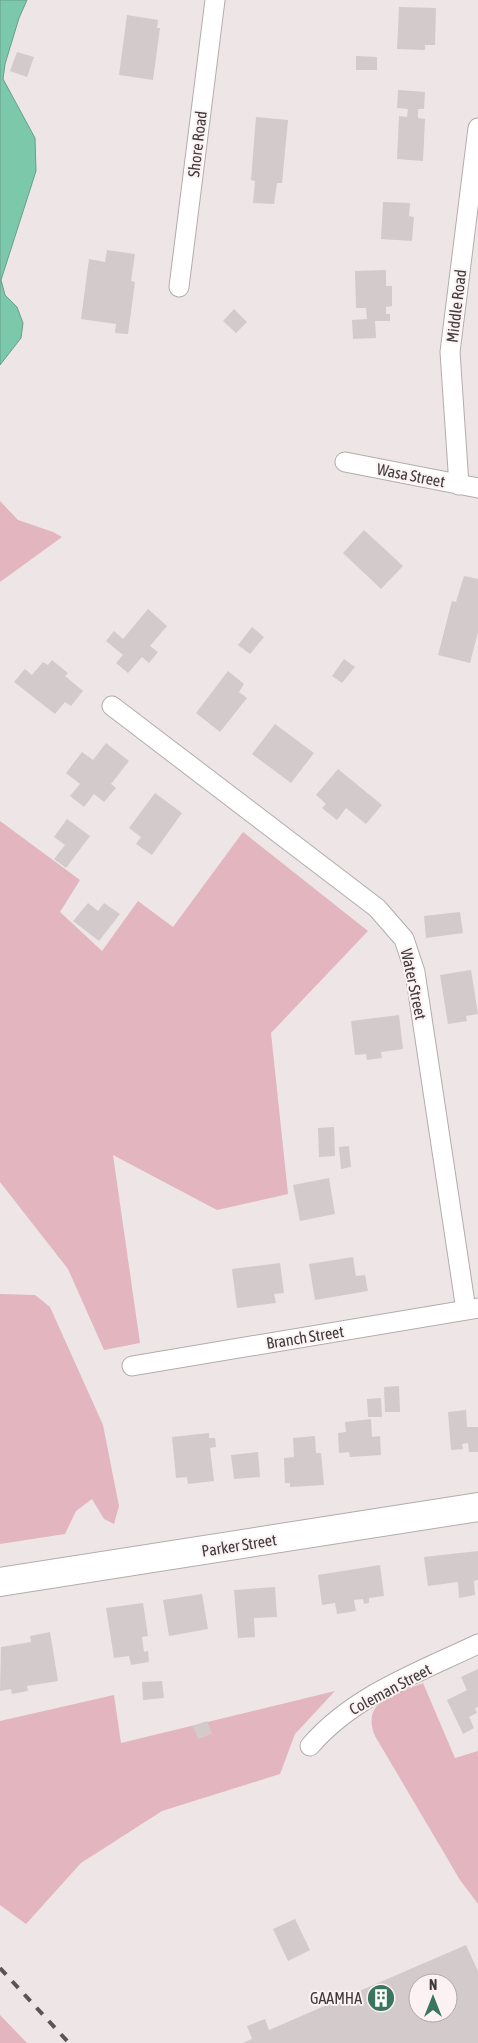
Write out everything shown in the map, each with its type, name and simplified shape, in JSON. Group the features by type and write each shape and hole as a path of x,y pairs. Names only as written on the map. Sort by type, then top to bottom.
{"main road":[{"name":"Parker Street","path":"0,1582 478,1507"}],"street":[{"name":"Shore Road","path":"179,287 215,0"},
{"name":"Middle Road","path":"459,485 450,352 478,128"},
{"name":"Wasa Street","path":"345,462 478,488"},
{"name":"Water Street","path":"112,706 377,908 404,939 415,972 472,1309"},
{"name":"Branch Street","path":"132,1366 472,1309"},
{"name":"Coleman Street","path":"310,1746 325,1729 371,1696 478,1644"}],"shaded area":[{"path":"0,0 27,0 19,18 5,64 3,79 35,138 36,171 1,280 5,295 17,307 23,323 21,338 0,365"},
{"path":"0,501 18,520 62,537 0,582"},
{"path":"0,821 80,880 60,912 102,951 138,901 173,927 243,832 368,931 271,1033 288,1194 217,1210 113,1155 140,1343 104,1350 68,1269 0,1182"},
{"path":"0,1294 35,1295 50,1307 103,1425 119,1506 114,1524 104,1519 92,1499 76,1511 65,1534 0,1544"},
{"path":"423,1683 455,1758 478,1751 478,1904 460,1880 375,1736 372,1724 373,1714 377,1706 384,1700"},
{"path":"335,1691 295,1734 280,1774 162,1811 81,1863 26,1924 0,1905 0,1721 114,1695 121,1743"},
{"path":"0,2015 27,2043 0,2043"}],"building":[{"path":"399,7 436,8 435,45 425,45 425,50 397,49"},
{"path":"127,15 158,20 157,28 160,28 153,80 119,75"},
{"path":"17,52 34,57 27,77 10,71"},
{"path":"356,56 377,57 377,70 356,70"},
{"path":"398,90 425,92 424,109 418,109 418,118 425,119 423,161 397,159 399,116 407,117 408,109 397,108"},
{"path":"256,117 288,120 282,183 277,183 274,204 253,203 255,181 251,180"},
{"path":"383,202 410,203 409,216 414,217 412,241 381,239"},
{"path":"107,250 135,254 131,281 135,282 128,334 115,333 116,324 81,319 89,259 105,262"},
{"path":"386,270 386,286 392,286 392,306 386,307 386,314 390,314 390,321 375,321 376,338 353,339 352,320 367,319 366,308 356,308 355,271"},
{"path":"234,309 247,322 236,333 223,321"},
{"path":"364,530 403,566 381,589 343,553"},
{"path":"464,576 478,579 478,632 470,663 438,655 452,601 456,602"},
{"path":"148,609 167,626 150,646 158,652 149,663 142,657 128,673 116,663 123,655 106,641 114,631 123,639"},
{"path":"252,627 264,637 250,654 238,645"},
{"path":"344,659 355,667 342,683 332,676"},
{"path":"52,660 68,673 65,676 83,691 71,706 65,702 55,714 14,682 25,669 32,675 43,662 48,665"},
{"path":"228,671 244,684 239,692 247,698 220,732 196,713"},
{"path":"275,724 314,753 291,783 252,754"},
{"path":"106,743 129,761 111,784 116,788 104,802 94,794 84,807 70,796 80,784 66,773 82,752 93,760"},
{"path":"338,769 382,805 366,824 346,808 337,820 322,808 326,804 316,795"},
{"path":"155,793 182,813 152,855 136,844 141,837 129,828"},
{"path":"67,819 90,836 66,868 54,859 65,845 54,837"},
{"path":"88,903 98,911 104,903 120,914 99,941 73,921"},
{"path":"460,912 463,933 426,938 424,916"},
{"path":"471,970 478,1014 466,1016 467,1021 448,1024 440,975"},
{"path":"399,1015 403,1049 381,1052 382,1058 367,1060 366,1054 355,1055 351,1021"},
{"path":"334,1127 335,1156 319,1157 318,1128"},
{"path":"349,1146 351,1167 341,1169 339,1147"},
{"path":"329,1178 335,1214 300,1221 293,1185"},
{"path":"353,1257 356,1276 365,1275 368,1291 315,1300 309,1264"},
{"path":"280,1263 284,1293 274,1294 276,1303 237,1308 232,1269"},
{"path":"399,1386 400,1412 385,1412 384,1387"},
{"path":"381,1398 382,1417 368,1417 367,1399"},
{"path":"466,1410 467,1427 478,1427 478,1452 469,1452 468,1443 462,1444 463,1449 451,1450 448,1412"},
{"path":"371,1419 372,1437 380,1436 381,1455 350,1457 349,1452 339,1453 338,1433 346,1432 345,1422"},
{"path":"209,1433 209,1438 215,1438 216,1447 210,1448 214,1481 188,1484 187,1477 176,1478 172,1437"},
{"path":"315,1436 316,1453 321,1453 324,1485 290,1487 290,1483 285,1483 284,1458 294,1457 293,1438"},
{"path":"258,1452 260,1477 234,1479 231,1455"},
{"path":"478,1551 478,1580 474,1581 475,1595 459,1598 458,1582 428,1586 424,1557"},
{"path":"380,1565 384,1596 369,1598 369,1603 364,1604 363,1599 354,1600 356,1611 337,1614 335,1603 322,1605 318,1575"},
{"path":"275,1587 277,1617 254,1618 255,1637 238,1638 234,1590"},
{"path":"202,1594 208,1629 169,1636 163,1600"},
{"path":"143,1603 148,1636 142,1637 144,1652 148,1651 149,1662 131,1665 129,1656 114,1658 106,1608"},
{"path":"50,1632 58,1681 27,1686 28,1691 12,1694 11,1689 0,1691 1,1647 31,1642 30,1636"},
{"path":"478,1669 478,1707 475,1708 477,1713 469,1717 474,1728 463,1734 447,1700 467,1690 461,1677"},
{"path":"162,1681 164,1698 143,1700 142,1682"},
{"path":"207,1721 212,1734 198,1739 193,1726"},
{"path":"295,1919 310,1950 288,1961 273,1929"},
{"name":"GAAMHA","path":"466,1945 478,1971 478,2043 243,2043 252,2039 247,2026 265,2019 269,2030"}],"railway":[{"path":"0,1968 69,2043"}],"place":[{"name":"GAAMHA","path":"381,1998"}]}
